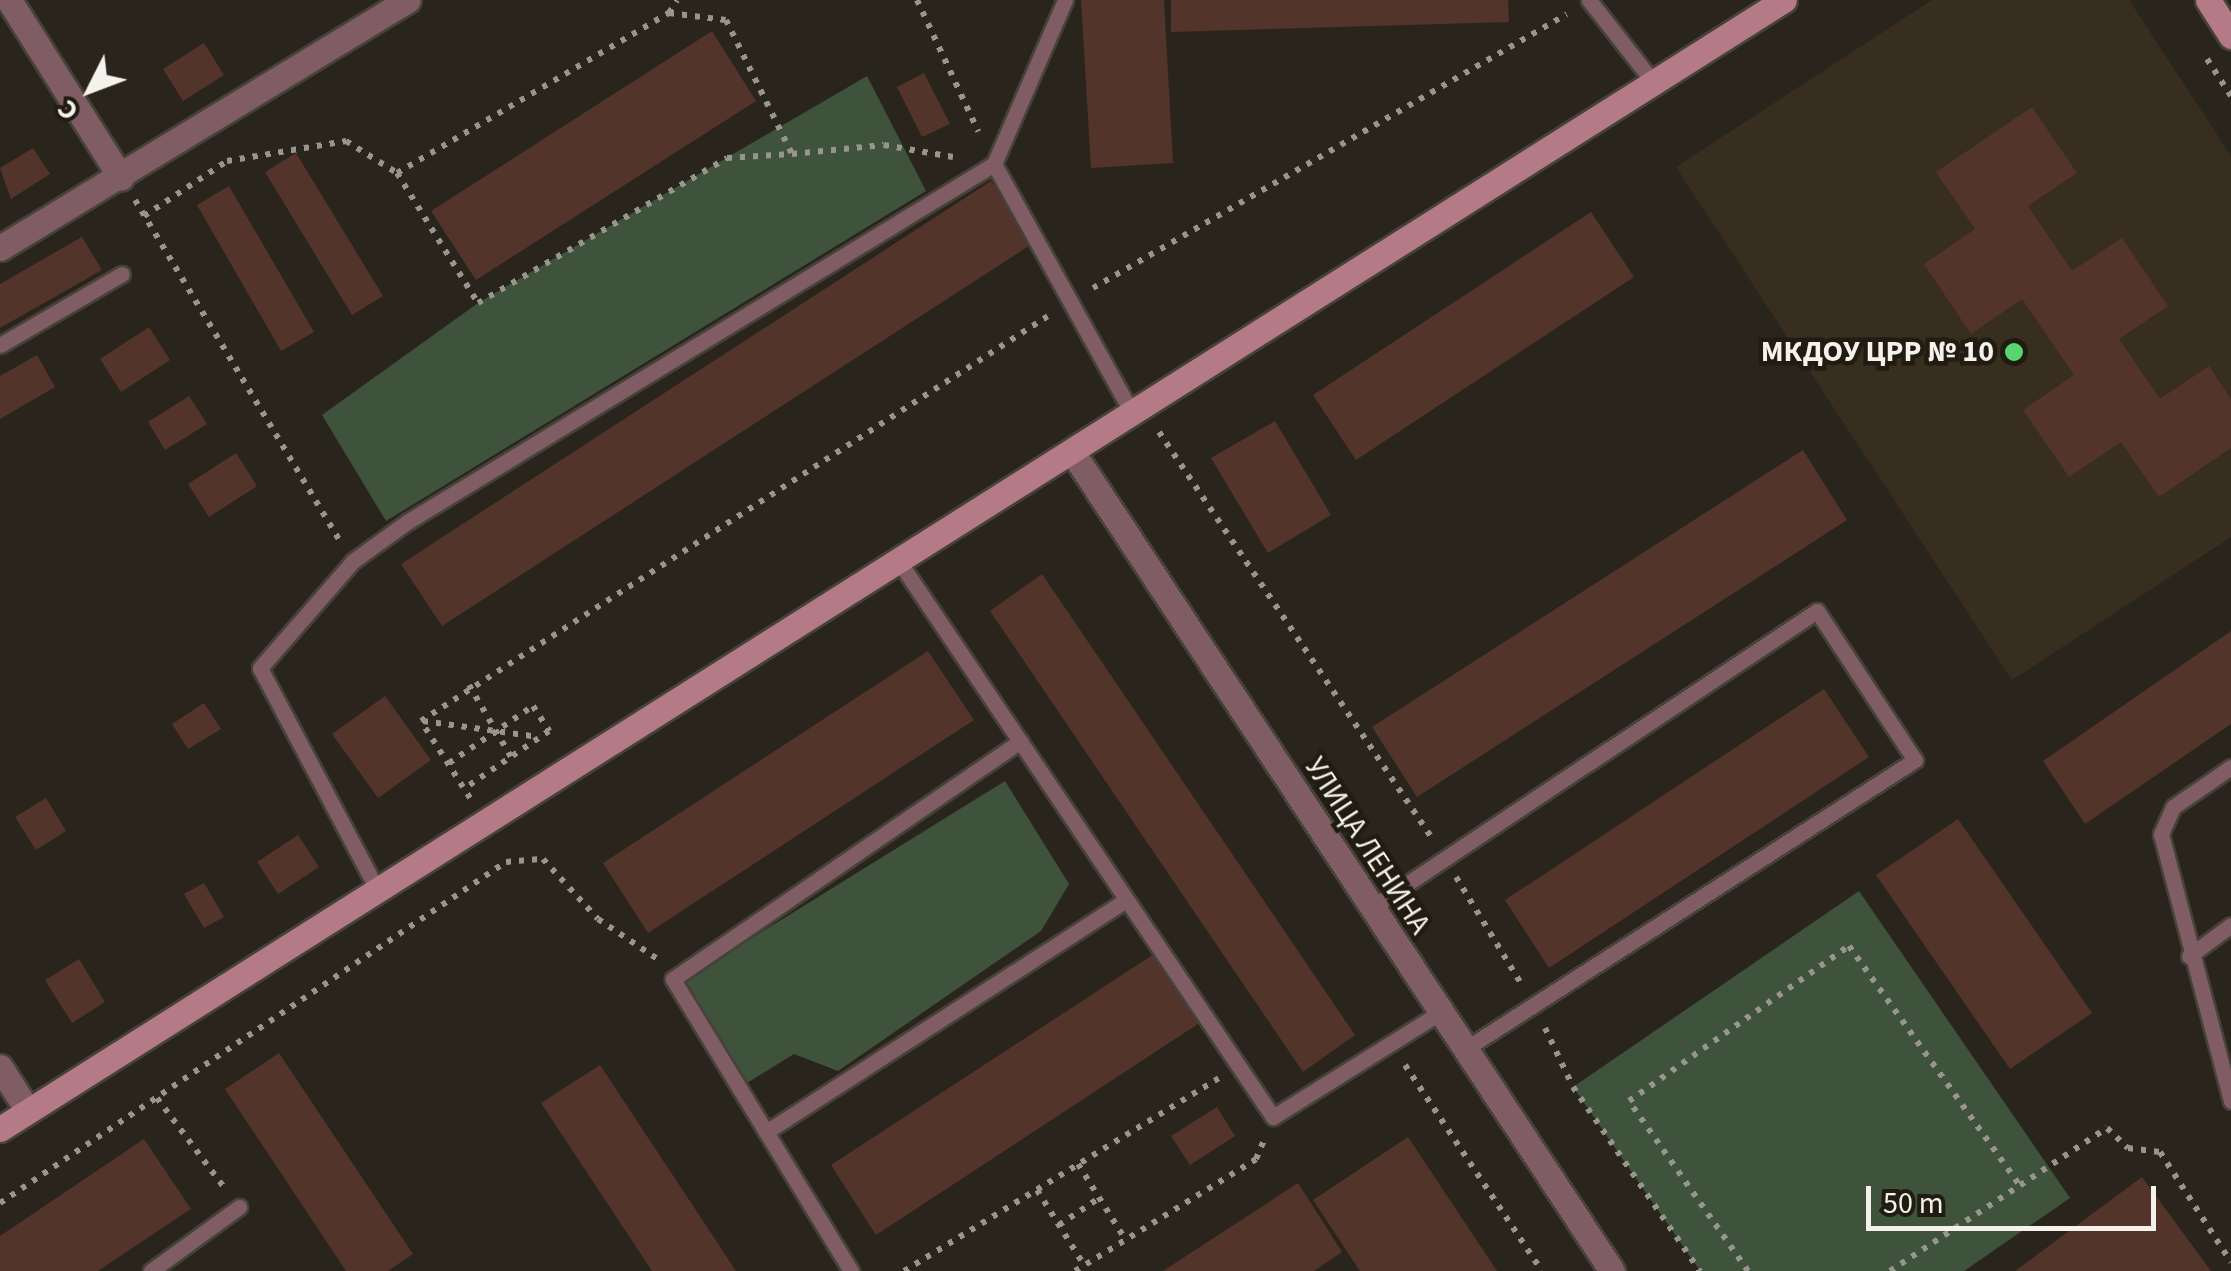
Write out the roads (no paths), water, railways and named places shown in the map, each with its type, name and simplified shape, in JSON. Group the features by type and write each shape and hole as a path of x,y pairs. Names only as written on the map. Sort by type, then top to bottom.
{"street":[{"path":"9,0 121,178"},
{"path":"0,248 121,178 408,0"},
{"path":"0,1129 900,563 1784,0"},
{"path":"2208,0 2231,36"},
{"name":"УЛИЦА ЛЕНИНА","path":"1073,453 1438,1014 1612,1271"},
{"path":"0,1068 28,1110"}],"lane":[{"path":"378,891 260,668 353,562 994,164 1066,0"},
{"path":"1590,0 1654,83"},
{"path":"994,164 1132,415"},
{"path":"0,344 122,274"},
{"path":"900,563 1273,1117 1438,1014"},
{"path":"1369,909 1817,611 1915,760 1462,1050"},
{"path":"851,1271 673,979 1020,740"},
{"path":"2231,767 2173,807 2161,834 2190,956 2225,1058 2231,1101"},
{"path":"766,1132 1124,901"},
{"path":"2190,956 2231,925"},
{"path":"151,1271 239,1207"}],"place":[{"name":"МКДОУ ЦРР № 10","path":"2014,352"}]}
